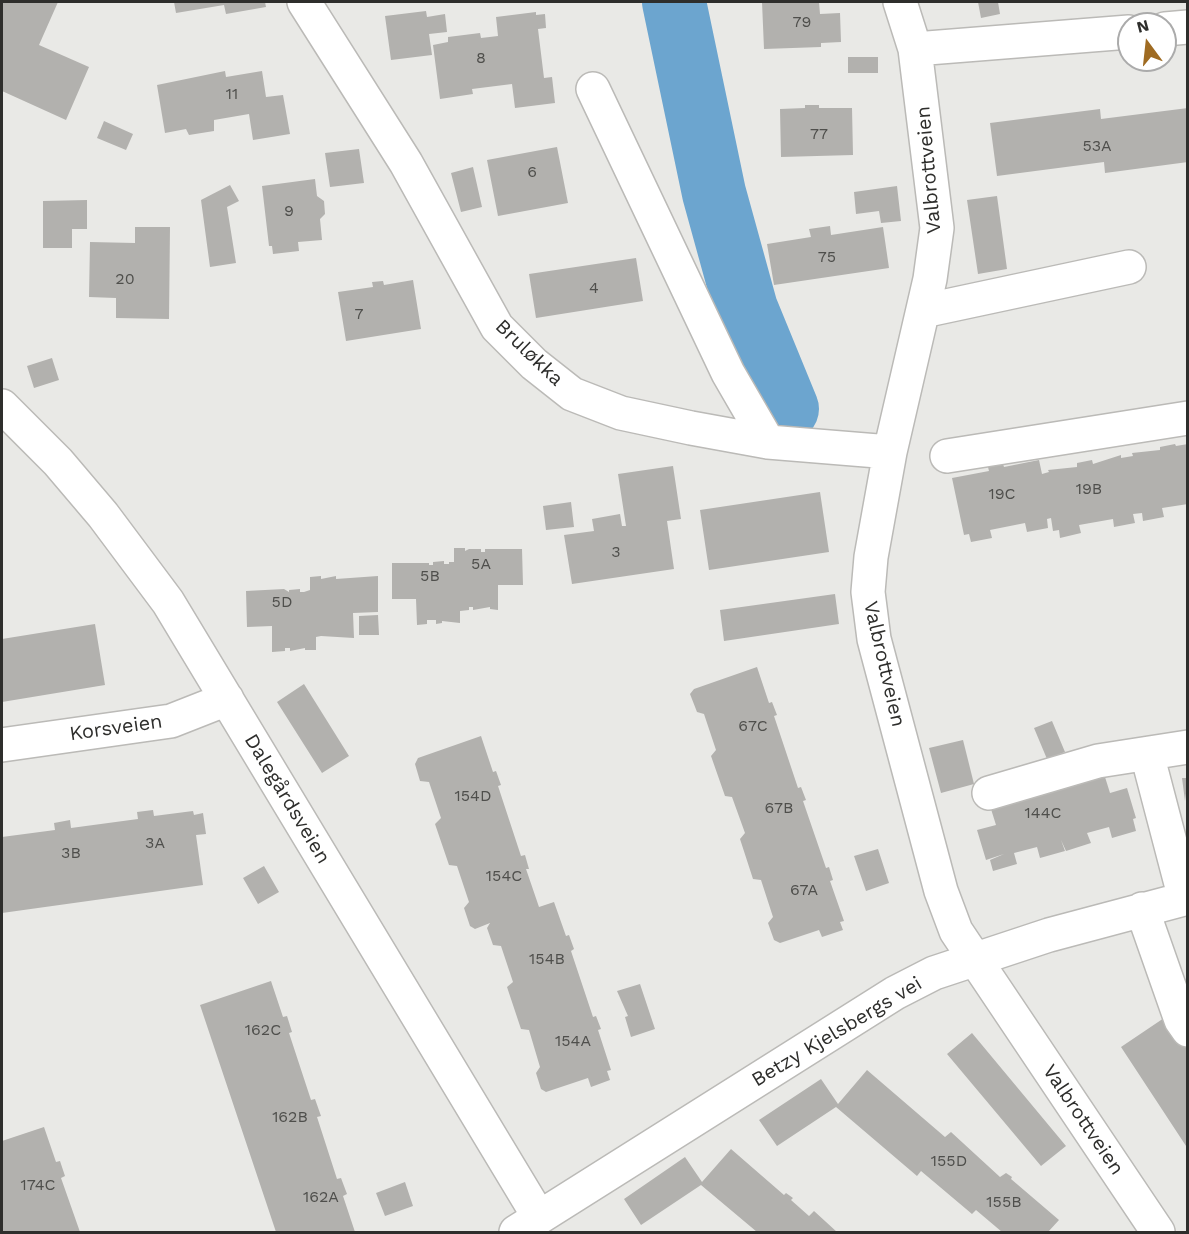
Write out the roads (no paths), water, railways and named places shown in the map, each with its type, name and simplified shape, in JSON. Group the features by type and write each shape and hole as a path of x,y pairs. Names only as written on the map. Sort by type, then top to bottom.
{"street":[{"name":"Bruløkka","path":"304,2 405,163 498,327 534,364 572,394 621,412 768,442 890,452"},
{"name":"Valbrottveien","path":"900,2 915,49 937,228 923,311 890,452 871,557 868,592 874,639 941,891 956,931 1158,1233"},
{"path":"915,49 1117,33"},
{"path":"592,88 728,374 768,442"},
{"path":"923,311 1129,267"},
{"name":"Dalegårdsveien","path":"2,406 58,462 123,540 168,602 403,995 528,1225"},
{"path":"947,456 1188,418"},
{"name":"Korsveien","path":"2,745 171,721 227,699"},
{"path":"989,793 1098,761 1188,747"},
{"path":"1147,754 1186,898"},
{"name":"Betzy Kjelsbergs vei","path":"528,1225 895,993 933,973 973,958 1186,898"},
{"path":"1143,909 1180,1020 1188,1030"}],"waterway":[{"path":"674,2 714,193 746,309 787,409"}]}
